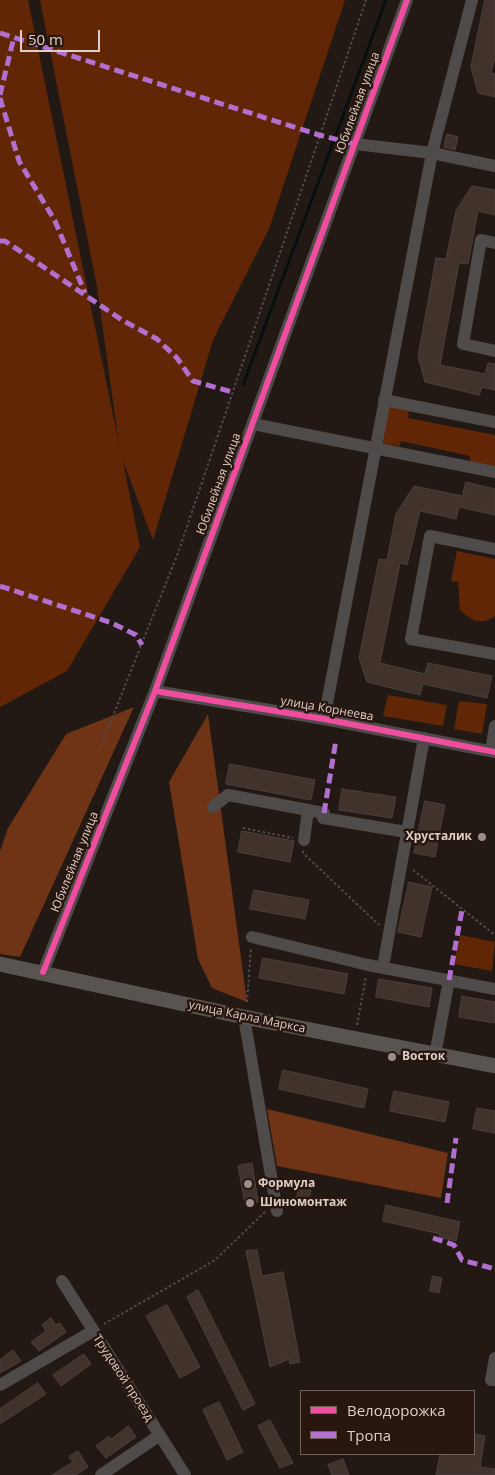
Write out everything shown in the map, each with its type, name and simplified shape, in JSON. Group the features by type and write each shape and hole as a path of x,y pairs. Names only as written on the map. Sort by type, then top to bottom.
{"main road":[{"name":"улица Карла Маркса","path":"0,964 245,1009 435,1055 495,1066"}],"street":[{"name":"Юбилейная улица","path":"43,972 155,691 408,0"},
{"path":"324,719 432,153 472,0"},
{"path":"355,144 432,153 495,166"},
{"path":"495,242 482,240 463,344 495,351"},
{"path":"384,400 495,422"},
{"path":"254,424 374,450 495,472"},
{"path":"495,549 430,536 411,638 495,654"},
{"name":"улица Корнеева","path":"155,691 324,719 493,751"},
{"path":"493,751 495,726"},
{"path":"383,967 424,738"},
{"path":"213,807 228,795 324,813 323,818 406,832"},
{"path":"304,840 308,810"},
{"path":"252,937 368,964 495,989"},
{"path":"435,1055 449,980"},
{"path":"245,1009 276,1206"},
{"name":"Трудовой проезд","path":"62,1281 185,1475"},
{"path":"0,1385 93,1331"},
{"path":"495,1358 491,1380 495,1380"},
{"path":"101,1475 160,1435"}],"path":[{"path":"101,746 178,553 366,0"},
{"path":"243,828 304,840 303,853 388,934"},
{"path":"401,860 495,935"},
{"path":"245,1009 252,937"},
{"path":"357,1025 368,964"},
{"path":"93,1331 215,1260 276,1206"}],"shaded area":[{"path":"0,0 28,0 119,444 97,287 40,0 345,0 269,229 213,340 153,540 123,461 140,547 67,671 0,707"},
{"path":"389,405 409,411 408,418 495,435 495,466 470,463 470,456 401,441 400,446 382,444"},
{"path":"457,551 495,559 495,616 490,619 476,621 460,610 458,582 451,581"},
{"path":"388,695 447,705 443,726 383,716"},
{"path":"459,701 487,704 482,734 454,729"},
{"path":"134,707 20,957 0,954 0,851 8,828 66,734"},
{"path":"208,714 247,1002 212,988 198,959 169,782"},
{"path":"460,935 495,942 492,971 454,964"},
{"path":"267,1109 448,1153 441,1198 277,1166"}],"building":[{"path":"485,0 495,0 495,57 491,73 495,74 495,97 478,93 471,67"},
{"path":"447,134 458,137 455,150 444,147"},
{"path":"472,186 495,190 495,215 478,211 468,264 459,263 440,365 485,374 488,363 495,364 495,390 482,387 479,395 425,382 418,356 436,258 446,259 456,211"},
{"path":"466,482 495,489 495,515 459,507 456,519 420,511 407,565 400,563 380,663 425,674 428,663 492,676 487,698 423,684 420,695 367,682 359,658 379,559 387,560 396,514 414,486 462,496"},
{"path":"230,764 315,780 311,800 226,784"},
{"path":"342,789 396,797 392,818 339,810"},
{"path":"425,801 445,805 435,857 414,853"},
{"path":"242,831 294,841 290,862 238,852"},
{"path":"409,882 432,887 421,937 398,932"},
{"path":"254,890 309,900 305,919 250,909"},
{"path":"263,958 348,974 344,994 259,978"},
{"path":"379,979 432,988 429,1007 376,997"},
{"path":"462,996 495,1002 495,1023 459,1017"},
{"path":"283,1070 368,1089 364,1108 279,1089"},
{"path":"394,1091 449,1102 445,1122 390,1111"},
{"path":"477,1108 495,1111 495,1133 473,1129"},
{"name":"Формула","path":"252,1163 258,1202 245,1204 238,1166"},
{"path":"301,1178 313,1180 309,1200 297,1197"},
{"path":"386,1205 460,1222 456,1241 439,1237 440,1234 383,1221"},
{"path":"257,1250 262,1276 283,1272 300,1362 290,1364 289,1359 270,1367 246,1251"},
{"path":"433,1276 442,1278 439,1293 430,1291"},
{"path":"198,1290 255,1404 243,1410 187,1297"},
{"path":"167,1305 200,1367 180,1378 146,1316"},
{"path":"51,1318 56,1325 60,1323 66,1332 39,1351 31,1342 46,1331 42,1325"},
{"path":"13,1350 21,1361 0,1373 0,1360"},
{"path":"84,1354 91,1364 61,1386 53,1375"},
{"path":"38,1383 46,1394 0,1424 0,1409"},
{"path":"219,1402 243,1452 227,1460 203,1410"},
{"path":"270,1420 293,1463 280,1468 258,1426"},
{"path":"129,1426 136,1437 106,1458 96,1446 109,1436 111,1439"},
{"path":"475,1434 485,1436 480,1467 495,1469 495,1475 436,1475 440,1455 475,1455"},
{"path":"78,1451 88,1467 76,1475 52,1475 73,1462 69,1457"},
{"path":"343,1459 349,1475 332,1475 328,1465"}],"waterway":[{"path":"243,385 386,0"}],"marked path":[{"path":"0,33 319,135 355,144"},
{"path":"0,95 14,37"},
{"path":"0,98 19,161 55,221 85,293"},
{"path":"0,241 5,241 122,320 157,339 177,358 193,381 232,392"},
{"path":"0,586 112,623 136,635 142,645"},
{"path":"324,813 336,740"},
{"path":"449,980 462,910"},
{"path":"447,1203 456,1138"},
{"path":"433,1238 454,1245 462,1260 495,1269"}],"cycle path":[{"path":"43,972 155,691 407,0"},
{"path":"155,691 324,719 495,752"}],"place":[{"name":"Хрусталик","path":"482,837"},
{"name":"Восток","path":"392,1057"},
{"name":"Формула","path":"248,1184"},
{"name":"Шиномонтаж","path":"250,1203"}]}
